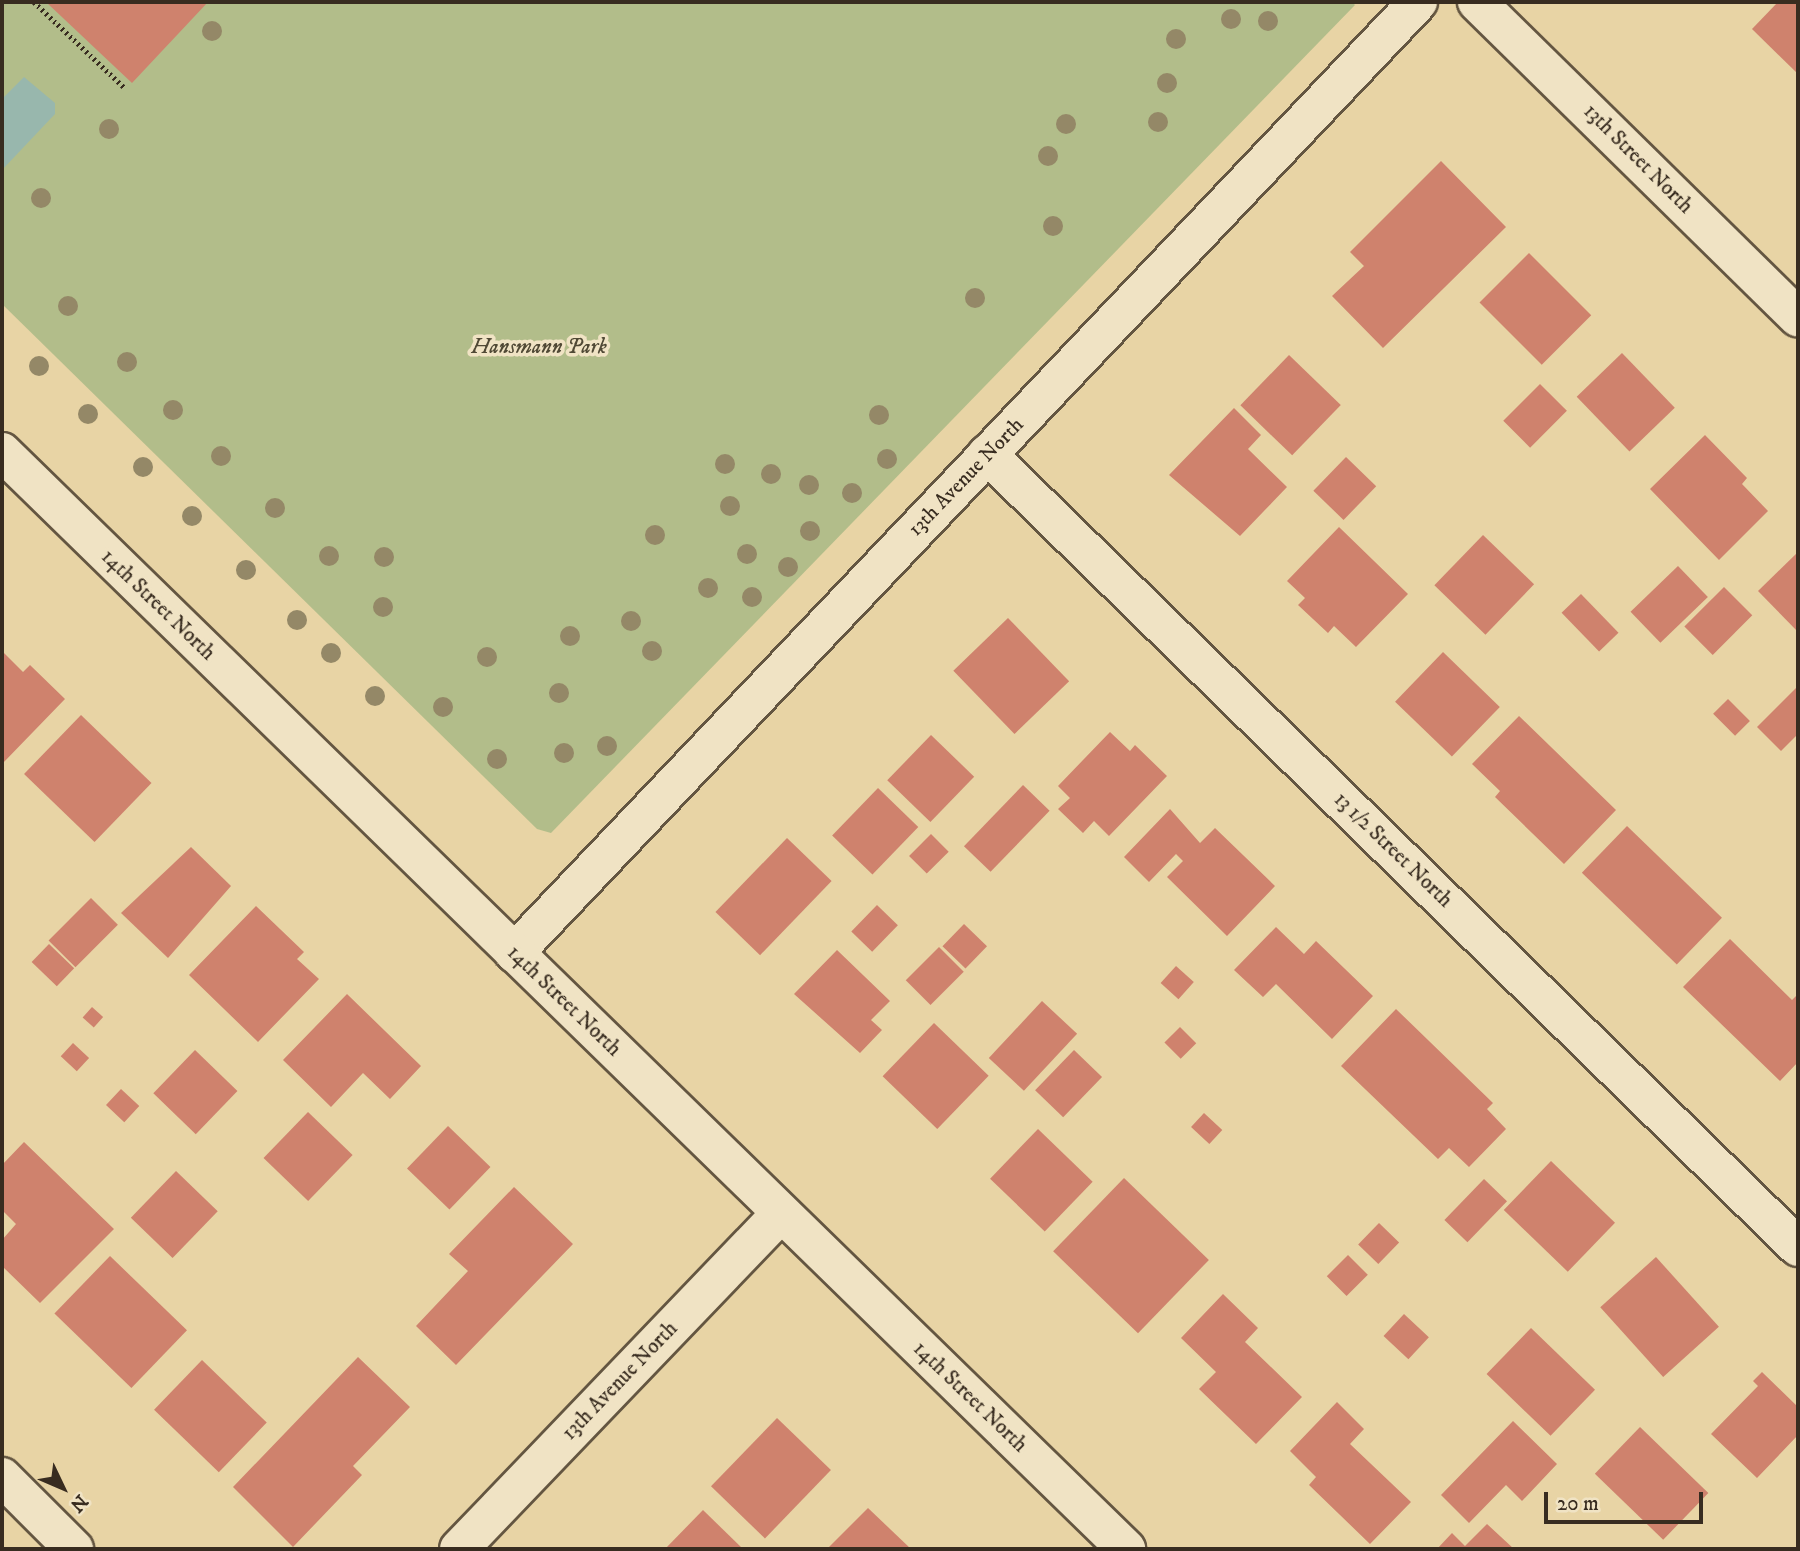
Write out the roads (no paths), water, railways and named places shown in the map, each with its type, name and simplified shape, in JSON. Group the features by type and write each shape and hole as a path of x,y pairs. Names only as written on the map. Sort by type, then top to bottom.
{"street":[{"name":"13th Avenue North","path":"514,953 1419,2"},
{"name":"13th Street North","path":"1477,2 1798,317"},
{"name":"14th Street North","path":"2,452 1126,1549"},
{"name":"13 1/2 Street North","path":"987,454 1798,1247"},
{"name":"13th Avenue North","path":"459,1549 780,1214"},
{"path":"2,1477 74,1549"}],"water":[{"path":"24,77 55,103 55,114 2,170 2,99"}],"park label":[{"name":"Hansmann Park","path":"539,347"}]}
